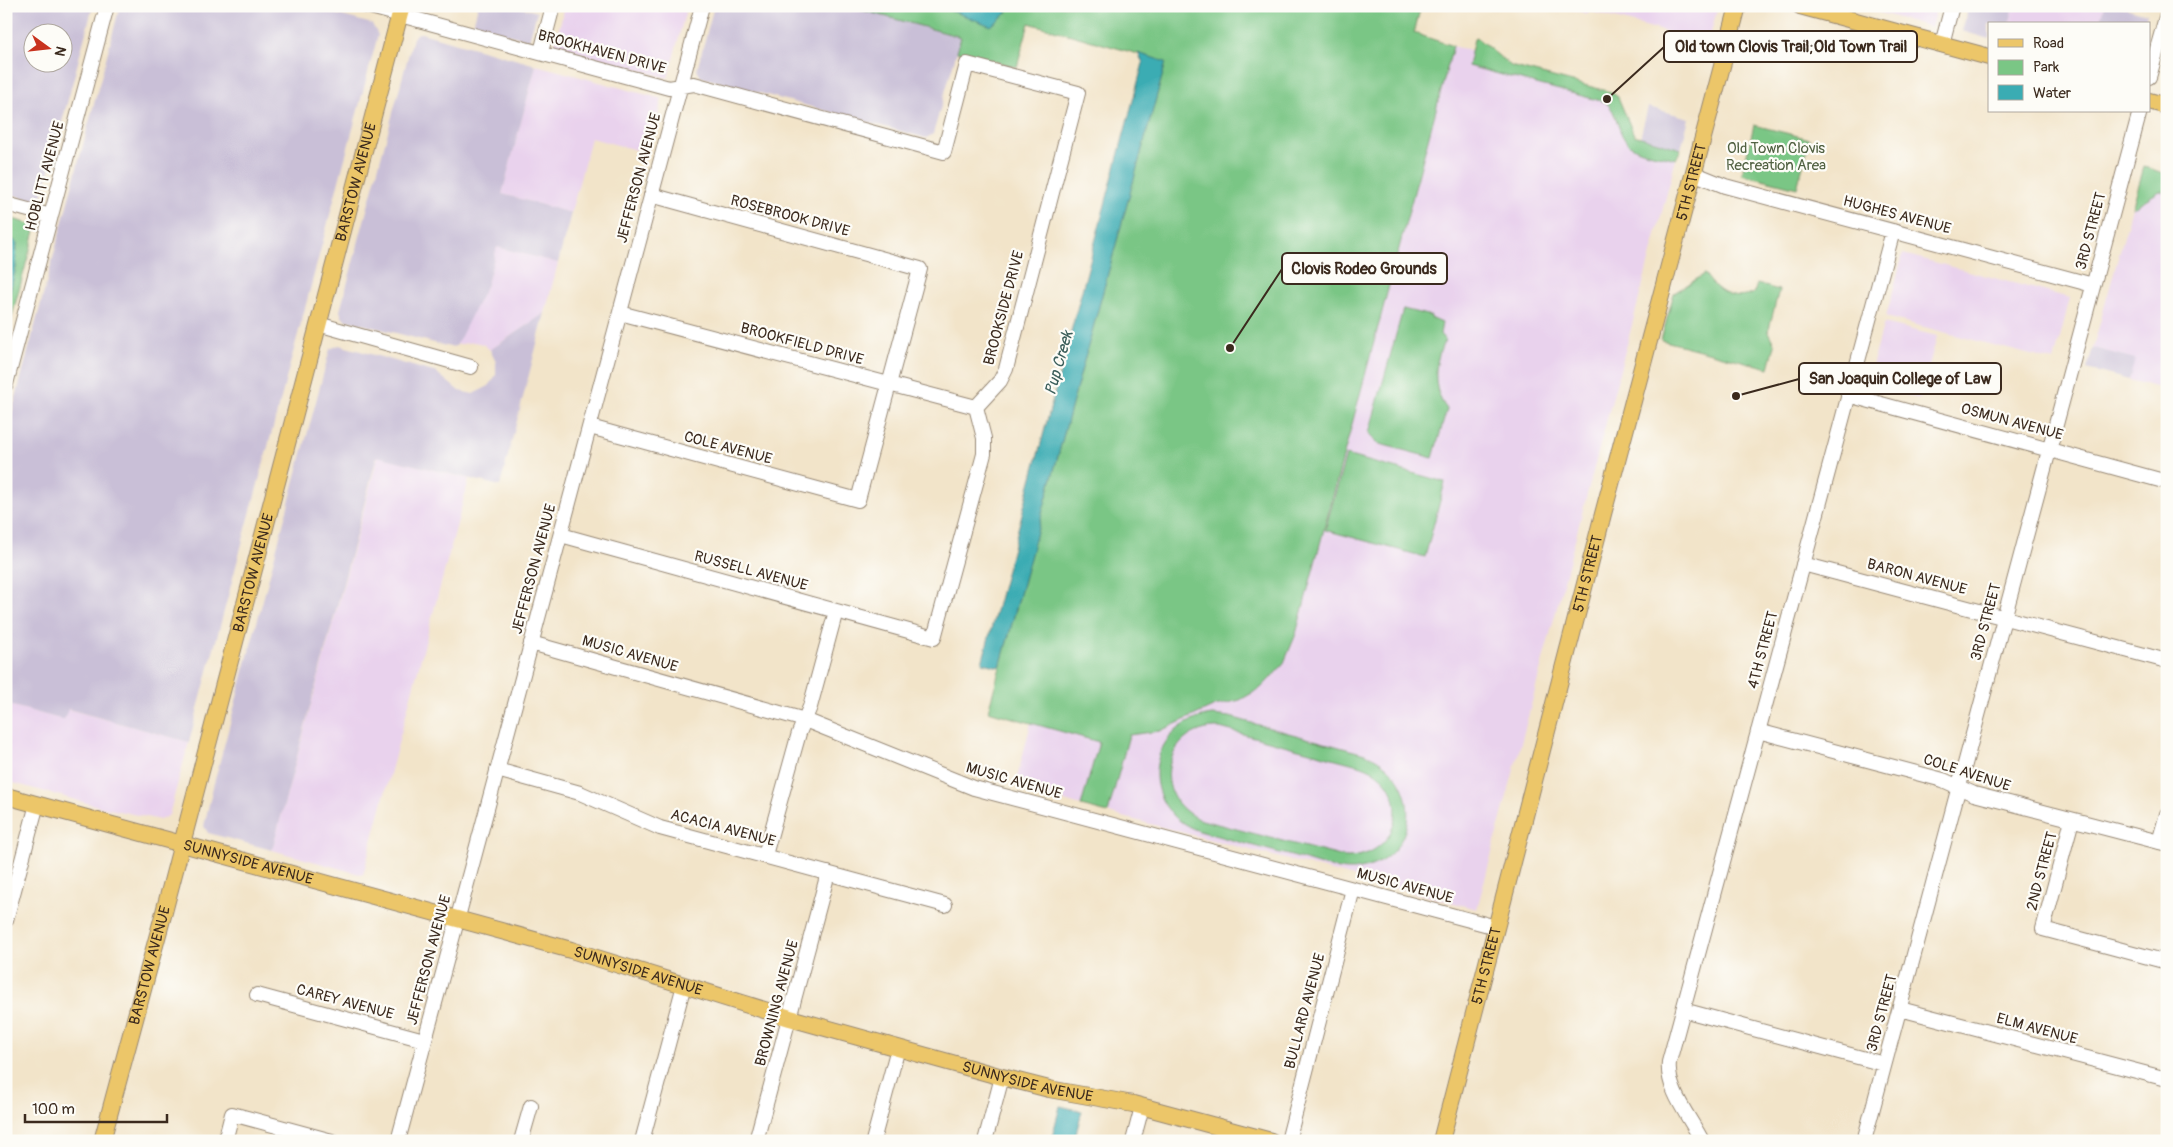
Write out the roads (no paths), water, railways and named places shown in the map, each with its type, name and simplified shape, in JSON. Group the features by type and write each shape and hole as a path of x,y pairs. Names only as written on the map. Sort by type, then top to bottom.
{"main road":[{"name":"5TH STREET","path":"1441,1141 1738,6"},
{"path":"1800,6 1988,57"},
{"name":"BARSTOW AVENUE","path":"102,1141 401,10"},
{"path":"2150,101 2167,106"},
{"name":"SUNNYSIDE AVENUE","path":"6,796 458,918 571,950 790,1018 1002,1077 1048,1089 1142,1107 1271,1141"}],"street":[{"name":"HOBLITT AVENUE","path":"6,384 108,6"},
{"name":"BROOKHAVEN DRIVE","path":"368,6 401,10 668,88 694,84 944,152"},
{"path":"541,52 553,6"},
{"name":"JEFFERSON AVENUE","path":"398,1141 702,6"},
{"path":"1942,44 1952,6"},
{"path":"2150,74 2167,14"},
{"name":"BROOKSIDE DRIVE","path":"944,152 967,64 1078,93 1006,369 1000,381 976,406"},
{"name":"3RD STREET","path":"1864,1141 2140,112"},
{"name":"HUGHES AVENUE","path":"1693,173 1725,186 2094,285"},
{"name":"ROSEBROOK DRIVE","path":"651,195 920,268 889,384"},
{"path":"6,204 51,216"},
{"name":"4TH STREET","path":"1702,1141 1670,1079 1669,1062 1893,231"},
{"name":"BROOKFIELD DRIVE","path":"620,313 976,406"},
{"path":"318,324 471,366"},
{"name":"COLE AVENUE","path":"590,427 858,500 889,384"},
{"name":"OSMUN AVENUE","path":"1848,395 2167,482"},
{"name":"RUSSELL AVENUE","path":"561,535 934,638 984,454 984,438 976,406"},
{"name":"BARON AVENUE","path":"1803,564 2167,661"},
{"path":"765,855 799,733 810,707 836,611"},
{"name":"MUSIC AVENUE","path":"531,643 805,720 974,788 1496,927"},
{"name":"COLE AVENUE","path":"1758,731 1943,780 1974,794 2163,843"},
{"name":"ACACIA AVENUE","path":"497,770 580,793 660,828 945,905"},
{"path":"6,920 37,804"},
{"path":"2163,843 2167,814"},
{"name":"2ND STREET","path":"2072,820 2043,929 2167,962"},
{"name":"BROWNING AVENUE","path":"756,1141 828,874"},
{"name":"BULLARD AVENUE","path":"1288,1141 1354,889"},
{"path":"642,1141 684,985"},
{"name":"CAREY AVENUE","path":"257,994 424,1040"},
{"name":"ELM AVENUE","path":"1900,1009 2167,1079"},
{"path":"1683,1010 1884,1064"},
{"path":"873,1141 898,1048"},
{"path":"985,1141 1002,1077"},
{"path":"521,1141 531,1106"},
{"path":"1133,1141 1142,1107"},
{"path":"225,1141 232,1114 332,1141"}],"water":[{"path":"939,6 1009,6 1007,13 991,26"},
{"path":"1138,53 1166,62 1000,667 982,663 1143,63"},
{"path":"6,233 17,243 16,268 6,308"},
{"path":"1060,1106 1082,1111 1074,1141 1051,1141"}],"place":[{"name":"Old town Clovis Trail;Old Town Trail","path":"1607,99"},
{"name":"Clovis Rodeo Grounds","path":"1230,348"},
{"name":"San Joaquin College of Law","path":"1736,396"}],"park label":[{"name":"Old Town Clovis Recreation Area","path":"1776,156"}],"water label":[{"name":"Pup Creek","path":"1059,363"}]}
